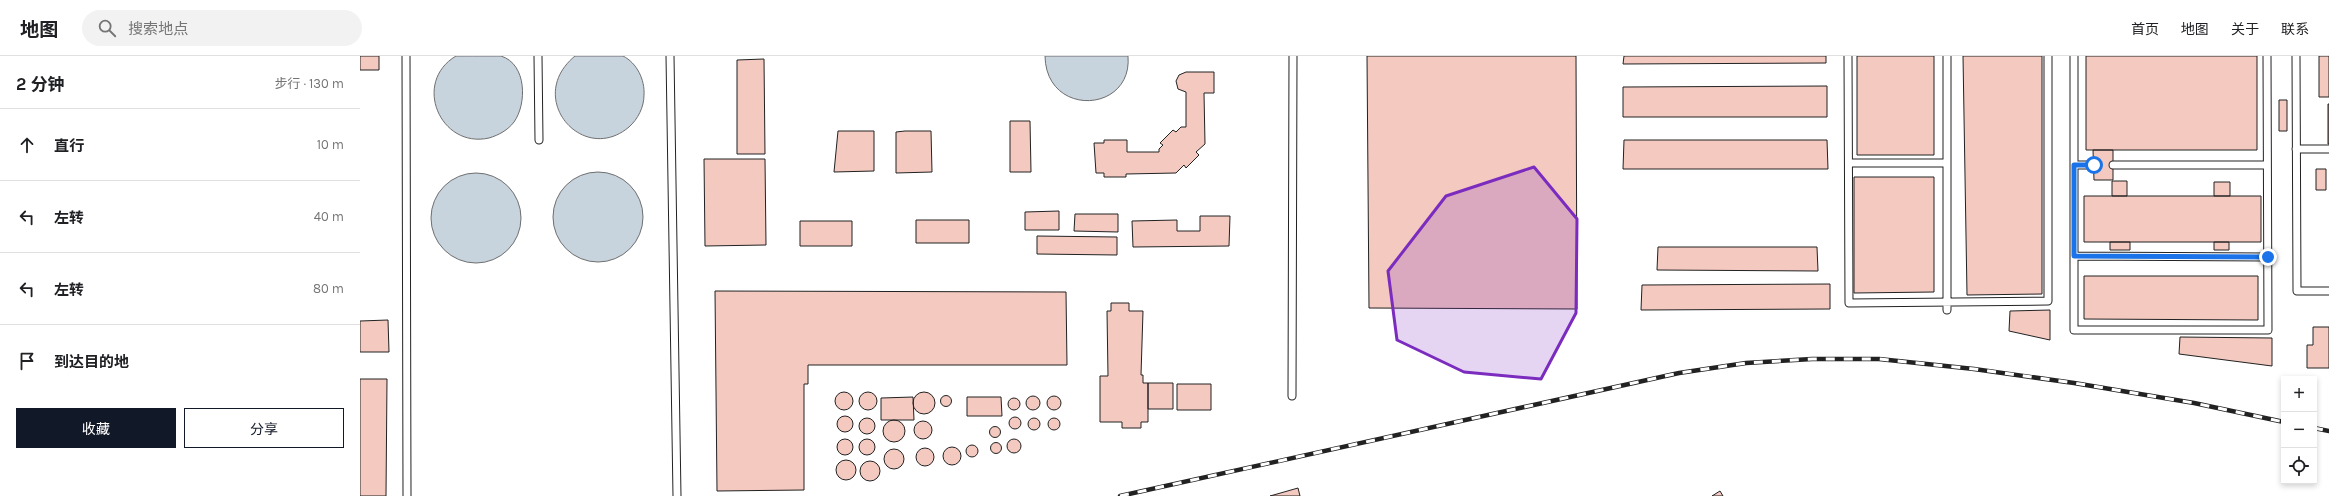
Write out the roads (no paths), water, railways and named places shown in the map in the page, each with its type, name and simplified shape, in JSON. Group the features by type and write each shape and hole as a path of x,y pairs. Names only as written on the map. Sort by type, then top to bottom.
{"lane":[{"path":"406,56 407,496"},
{"path":"538,56 539,140"},
{"path":"670,56 677,496"},
{"path":"1292,396 1293,56"},
{"path":"1848,56 1849,303 1947,306 2048,302 2048,56"},
{"path":"1947,56 1947,306"},
{"path":"2074,56 2074,330 2268,330 2267,56"},
{"path":"2296,56 2297,291 2329,292"},
{"path":"2296,149 2329,149"},
{"path":"1849,163 1947,163"},
{"path":"2074,165 2094,165"},
{"path":"2113,165 2268,165"},
{"path":"2074,256 2268,257"}],"railway":[{"path":"1120,496 1679,373 1746,363 1812,359 1879,359 1974,369 2074,383 2194,403 2281,421"},
{"path":"2317,429 2329,431"}]}
